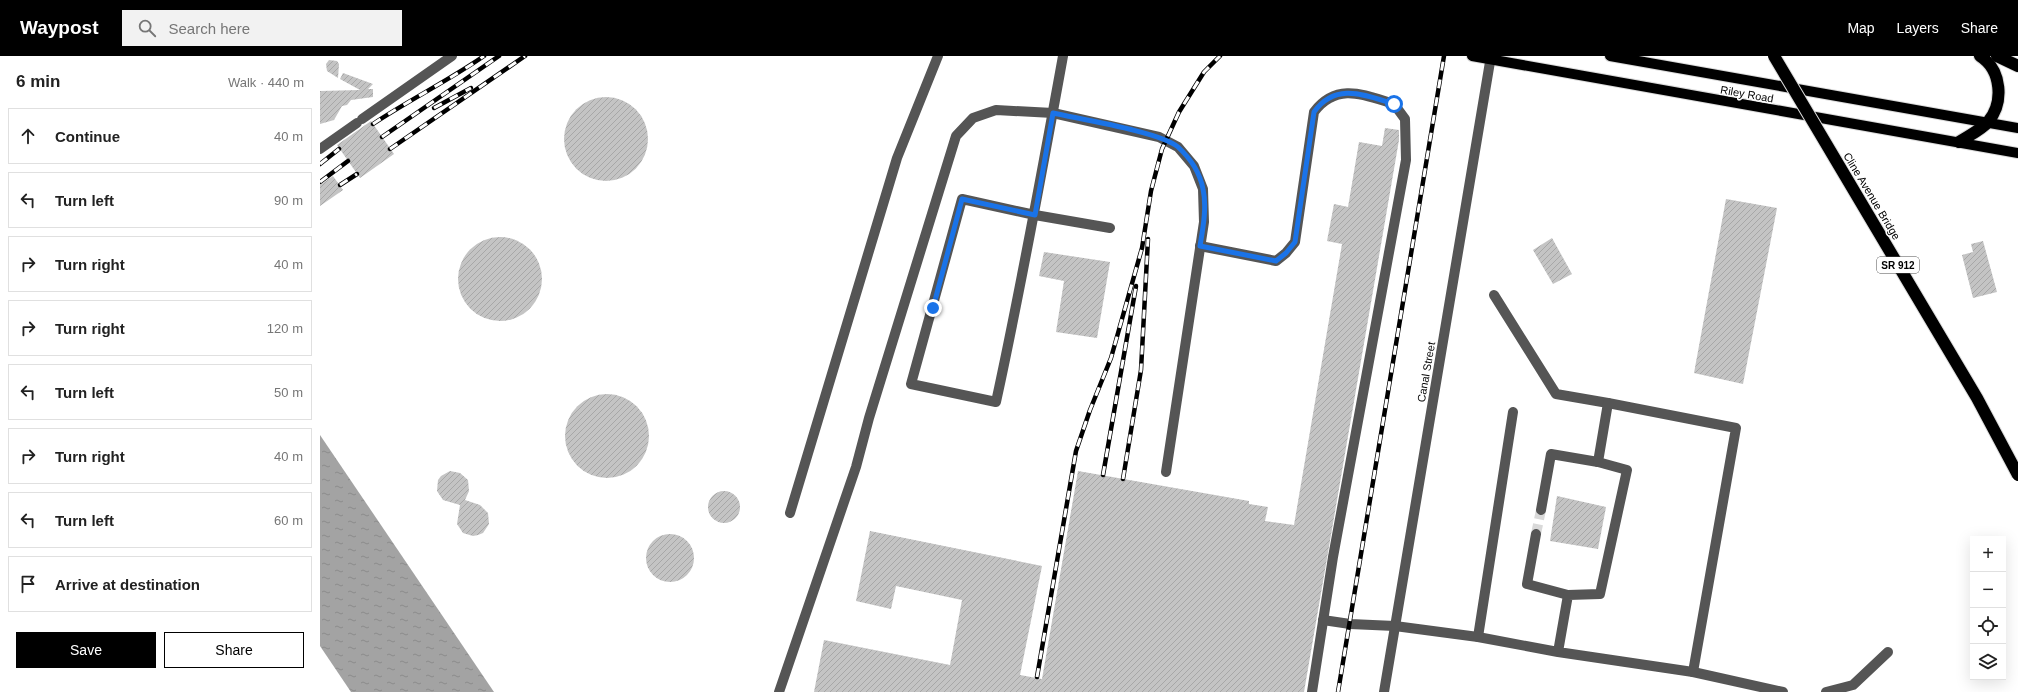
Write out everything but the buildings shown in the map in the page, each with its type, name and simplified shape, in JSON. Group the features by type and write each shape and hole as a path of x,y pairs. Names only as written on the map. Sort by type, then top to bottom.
{"highway":[{"name":"Cline Avenue Bridge","path":"1774,56 1977,398 2018,475"},
{"path":"1959,142 1987,123 1995,109 1999,86 1991,68 1980,56"},
{"path":"1997,56 2018,66"}],"main road":[{"name":"Riley Road","path":"1472,56 1491,58 1713,100 2018,153"},
{"name":"Riley Road","path":"1610,56 2018,128"}],"street":[{"path":"790,513 898,158 938,56"},
{"path":"1063,56 1035,215 996,402 911,384 962,199 1035,215 1110,228"},
{"path":"320,149 447,57"},
{"name":"Canal Street","path":"1384,692 1491,58"},
{"path":"1200,246 1276,261 1291,248 1295,242 1314,112 1323,100 1338,94 1359,94 1394,104 1405,119 1406,160 1323,620 1312,692"},
{"path":"779,692 856,467 871,411 956,136 973,118 996,110 1053,113 1159,137 1178,146 1194,166 1203,189 1204,222 1166,472"},
{"path":"1494,294 1556,394 1736,428 1693,672"},
{"path":"1598,462 1608,403"},
{"path":"1478,637 1513,412"},
{"path":"1536,534 1527,584 1568,595 1600,594 1627,470 1598,462 1551,454 1541,510"},
{"path":"1558,652 1568,595"},
{"path":"1323,620 1350,624 1395,626 1478,637 1558,652 1693,672 1783,692"},
{"path":"1826,692 1853,685 1888,652"}],"water":[{"path":"320,435 494,692 351,692 320,646"}],"tunnel":[{"path":"1536,534 1541,510"}],"railway":[{"path":"373,124 457,74 484,56"},
{"path":"382,137 499,56"},
{"path":"390,149 525,56"},
{"path":"1037,677 1076,451 1090,410 1111,358 1142,248 1151,191 1162,149 1179,112 1204,72 1220,56"},
{"path":"1338,692 1444,56"},
{"path":"434,108 471,88"},
{"path":"320,164 339,149"},
{"path":"320,182 348,161"},
{"path":"340,185 357,174"},
{"path":"1123,479 1141,370 1148,239"},
{"path":"1103,475 1136,286"}],"route":[{"path":"933,308 962,199 1035,215 1053,113 1159,137 1178,146 1194,166 1203,189 1204,222 1200,246 1276,261 1286,253 1295,242 1314,112 1323,100 1338,94 1359,94 1394,104"}]}
